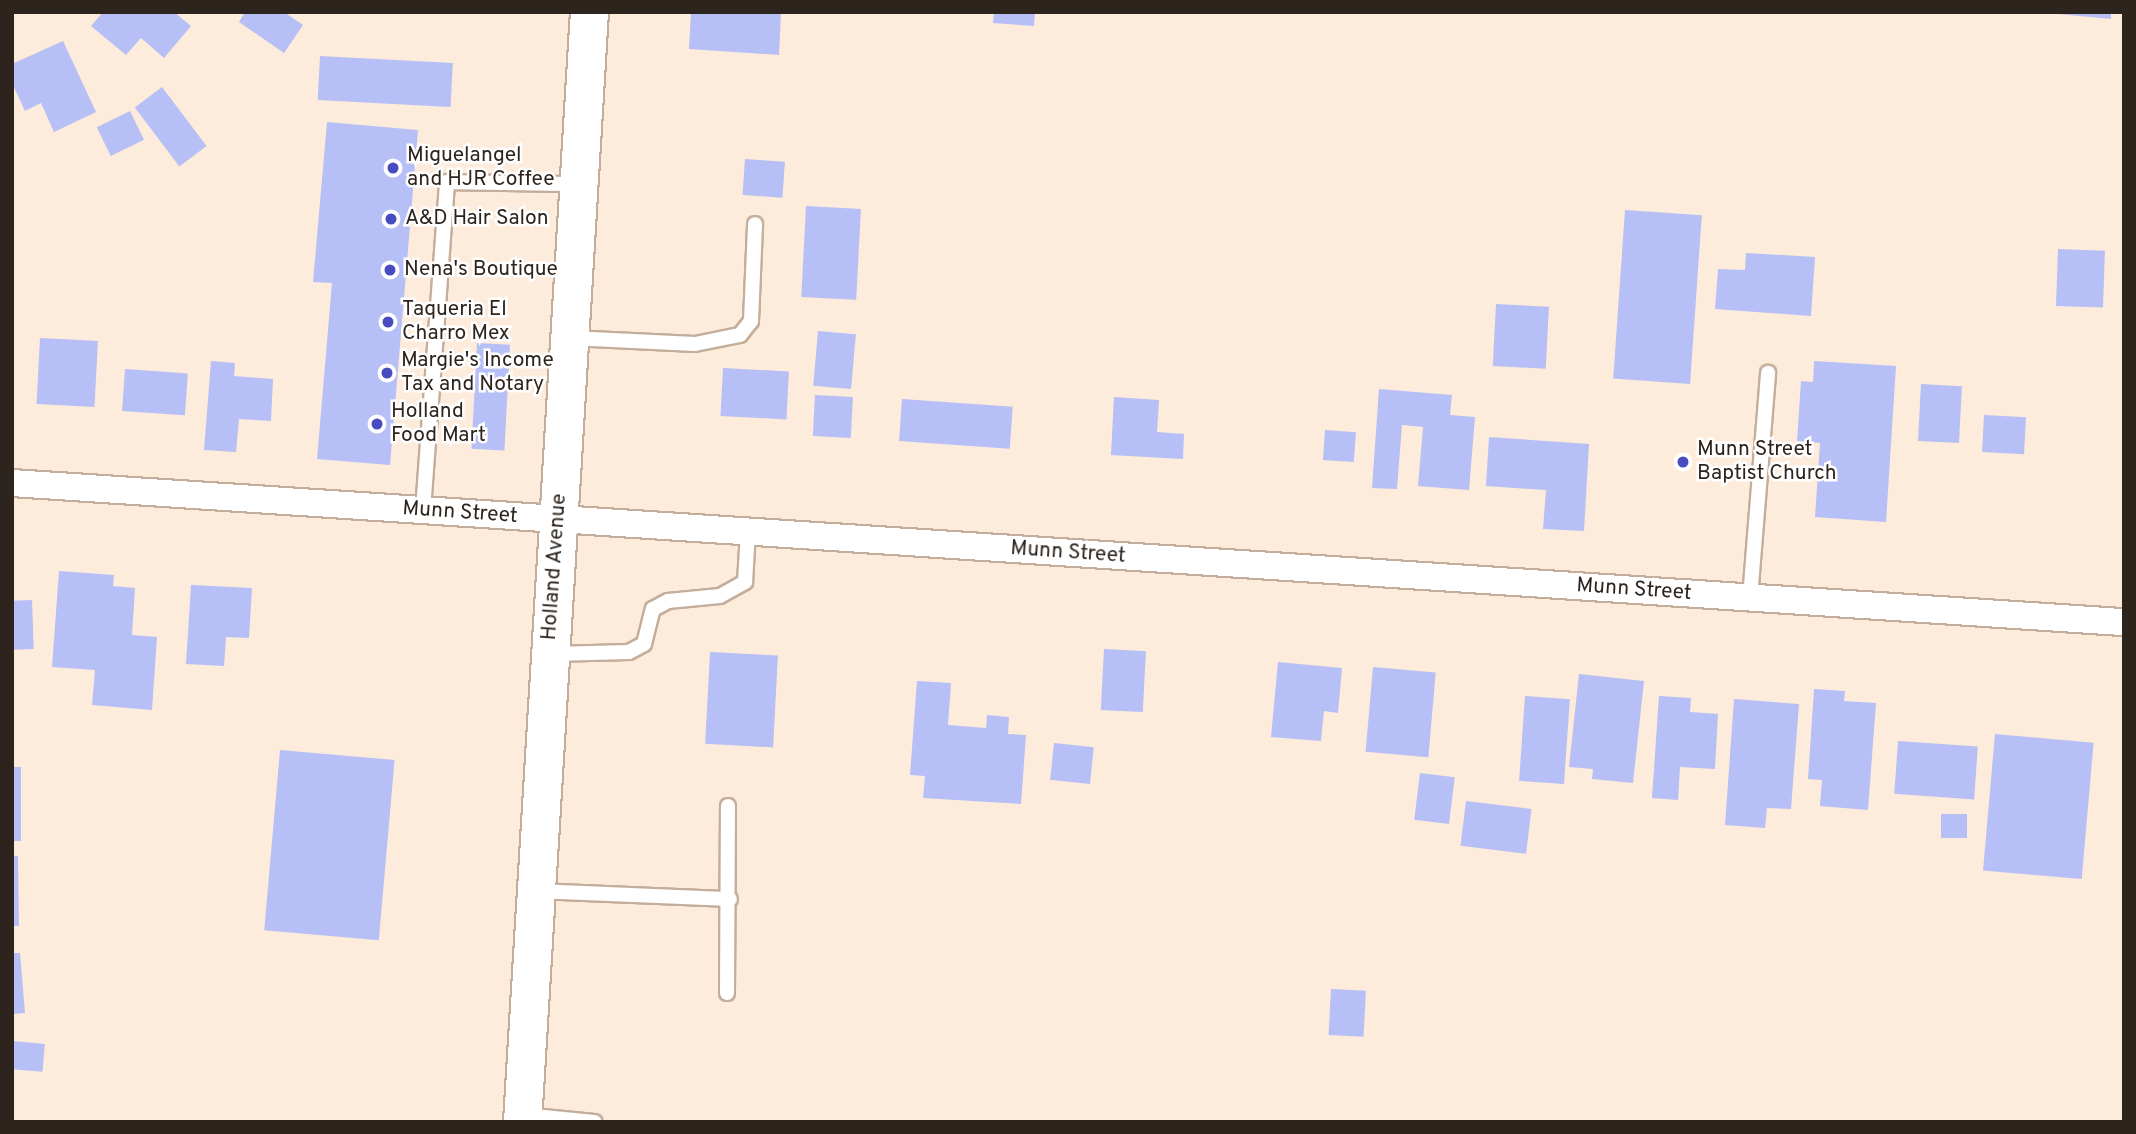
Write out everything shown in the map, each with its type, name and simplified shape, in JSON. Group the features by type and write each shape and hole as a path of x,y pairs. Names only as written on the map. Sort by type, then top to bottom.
{"main road":[{"name":"Holland Avenue","path":"522,1118 589,12"}],"street":[{"name":"Munn Street","path":"12,483 2124,622"}],"lane":[{"path":"423,510 447,182 579,184"},
{"path":"569,338 695,344 740,335 751,321 755,224"},
{"path":"1750,598 1768,373"},
{"path":"550,654 629,652 644,643 653,609 668,601 720,596 745,582 748,532"},
{"path":"727,993 730,899 728,806"},
{"path":"536,891 730,899"},
{"path":"522,1118 595,1122"}],"building":[{"path":"103,12 174,12 191,26 164,58 141,38 126,55 91,26"},
{"path":"245,12 284,12 303,25 284,53 239,22"},
{"path":"691,12 781,12 779,55 689,49"},
{"path":"994,12 1035,12 1034,26 993,23"},
{"path":"2037,12 2111,12 2111,19"},
{"path":"63,41 96,112 54,132 41,103 25,111 12,83 12,64"},
{"path":"320,56 453,63 451,107 318,100"},
{"path":"162,87 207,146 179,167 135,107"},
{"path":"130,111 144,140 111,156 97,127"},
{"path":"327,122 418,130 390,465 317,459 332,283 313,282"},
{"path":"745,159 785,162 782,198 742,195"},
{"path":"806,206 861,209 856,300 801,297"},
{"path":"1625,210 1702,215 1690,384 1613,379"},
{"path":"2058,249 2105,251 2103,308 2056,306"},
{"path":"1746,253 1815,257 1811,316 1715,309 1718,269 1745,270"},
{"path":"1496,304 1549,307 1546,369 1493,366"},
{"path":"818,331 856,334 851,389 813,386"},
{"path":"40,338 98,341 94,407 37,404"},
{"path":"477,343 510,345 504,451 471,449"},
{"path":"211,361 235,363 234,376 273,379 271,421 239,419 236,452 204,450"},
{"path":"1814,361 1896,366 1886,522 1815,517 1820,443 1797,441 1801,381 1813,382"},
{"path":"723,368 789,371 786,419 720,416"},
{"path":"125,369 188,373 185,415 122,411"},
{"path":"1921,384 1962,386 1959,443 1918,441"},
{"path":"1379,389 1452,395 1450,415 1475,417 1469,490 1418,486 1423,427 1402,425 1397,489 1372,488"},
{"path":"815,395 853,397 851,438 813,436"},
{"path":"1114,397 1159,400 1157,432 1184,434 1183,459 1111,455"},
{"path":"902,399 1013,407 1010,449 899,441"},
{"path":"1984,415 2026,417 2024,454 1982,452"},
{"path":"1325,430 1356,432 1354,462 1323,460"},
{"path":"1489,437 1589,444 1584,531 1543,529 1546,490 1486,486"},
{"path":"59,571 114,575 113,586 135,588 132,635 157,637 152,710 92,705 95,670 52,667"},
{"path":"191,585 252,588 249,638 226,637 224,666 186,664"},
{"path":"32,600 34,649 14,650 12,601"},
{"path":"1104,649 1146,651 1143,712 1101,710"},
{"path":"710,652 778,656 773,747 705,744"},
{"path":"1278,662 1342,668 1338,713 1324,711 1321,741 1271,737"},
{"path":"1373,667 1436,672 1428,757 1366,752"},
{"path":"1579,674 1644,681 1633,783 1592,779 1593,769 1569,767"},
{"path":"917,681 951,683 948,725 986,728 987,715 1009,717 1008,734 1026,735 1021,804 923,798 925,776 910,775"},
{"path":"1814,689 1845,691 1844,701 1876,703 1868,810 1820,806 1822,780 1808,779"},
{"path":"1525,696 1570,699 1564,784 1519,781"},
{"path":"1659,696 1691,698 1690,712 1718,714 1715,769 1680,767 1678,800 1652,798"},
{"path":"1734,699 1799,704 1791,809 1767,808 1765,828 1725,825"},
{"path":"1995,734 2094,743 2082,879 1983,870"},
{"path":"1898,741 1978,747 1974,799 1894,794"},
{"path":"1054,743 1094,747 1090,784 1050,780"},
{"path":"280,750 395,760 379,940 264,930"},
{"path":"12,767 21,767 21,841 12,841"},
{"path":"1420,773 1455,777 1449,824 1414,820"},
{"path":"1466,801 1532,809 1526,854 1461,846"},
{"path":"1941,814 1967,814 1967,838 1941,838"},
{"path":"12,856 18,856 19,926 12,926"},
{"path":"12,953 20,953 25,1013 12,1014"},
{"path":"1331,989 1366,991 1364,1037 1329,1035"},
{"path":"12,1041 45,1044 42,1072 12,1069"}],"place":[{"name":"Miguelangel and HJR Coffee","path":"393,168"},
{"name":"A&D Hair Salon","path":"391,219"},
{"name":"Nena's Boutique","path":"390,270"},
{"name":"Taqueria El Charro Mex","path":"388,322"},
{"name":"Margie's Income Tax and Notary","path":"387,373"},
{"name":"Holland Food Mart","path":"377,424"},
{"name":"Munn Street Baptist Church","path":"1683,462"}]}
